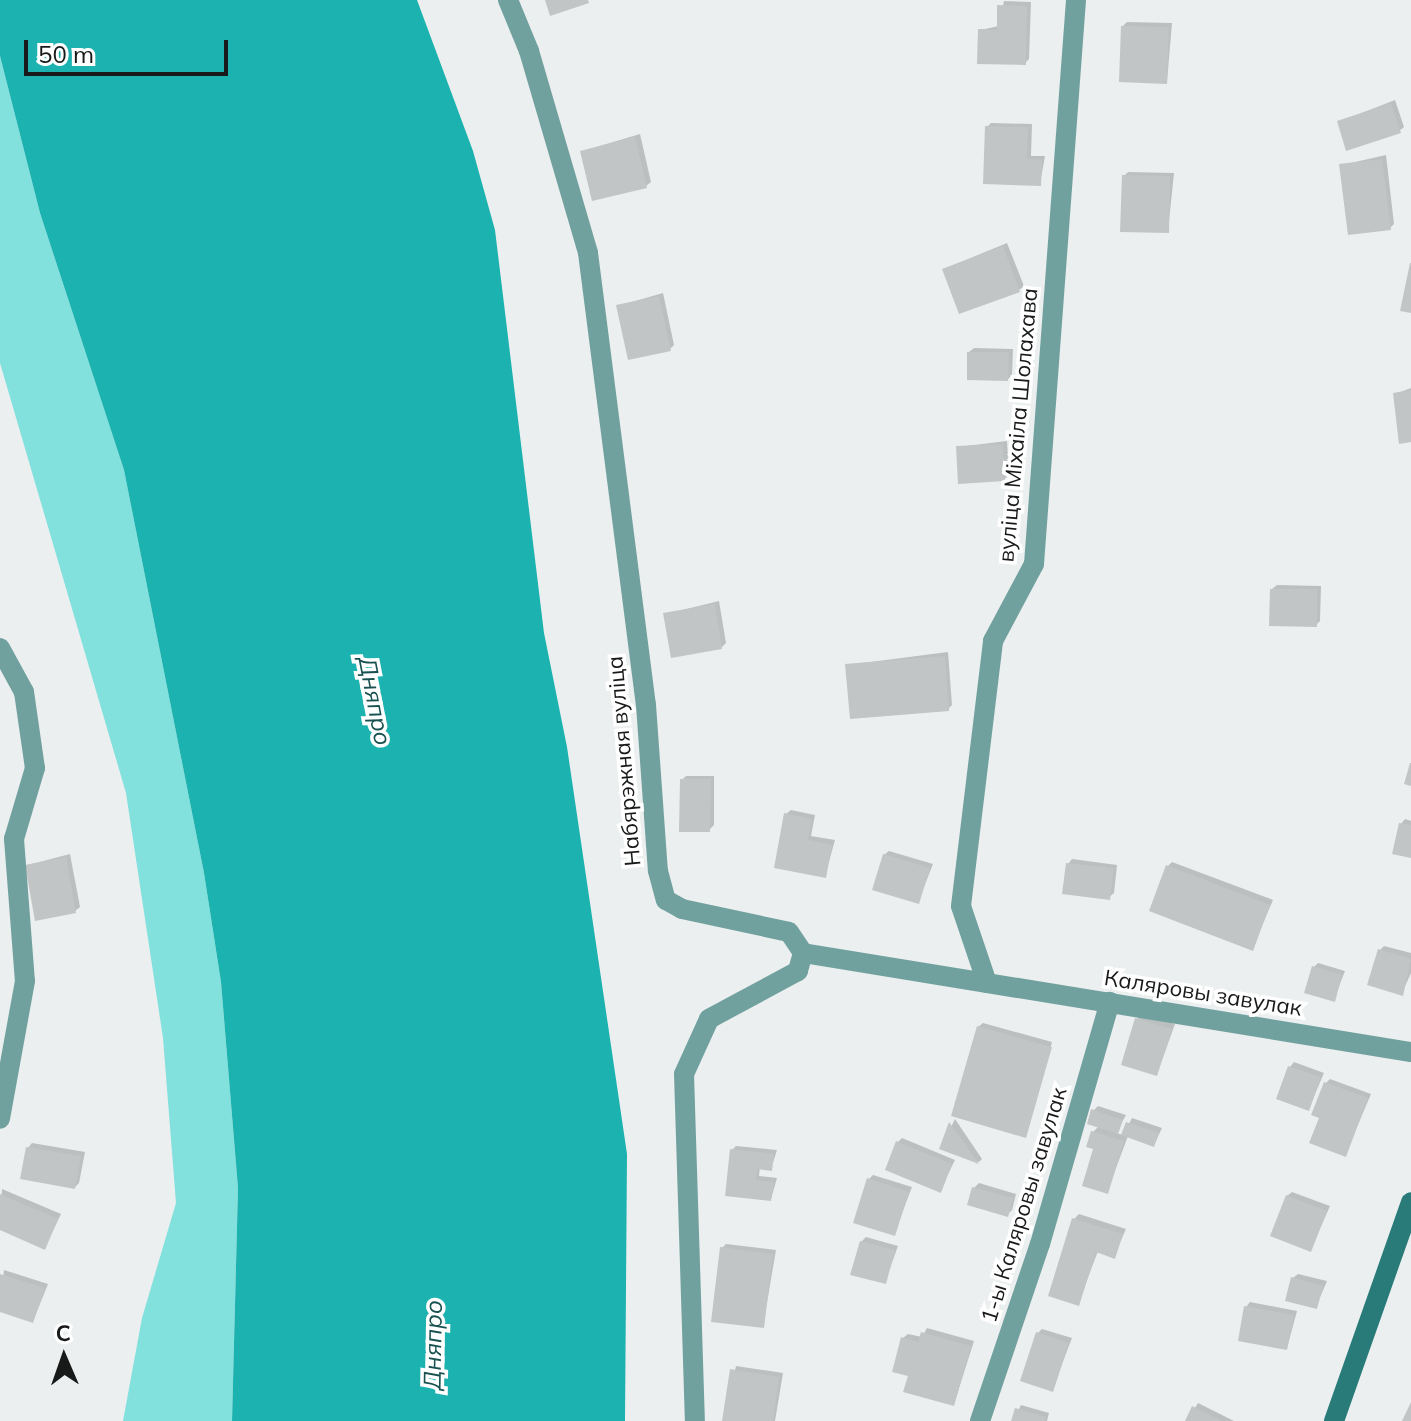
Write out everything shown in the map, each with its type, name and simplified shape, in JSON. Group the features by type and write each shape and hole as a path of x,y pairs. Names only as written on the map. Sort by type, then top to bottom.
{"main road":[{"path":"1334,1421 1406,1239 1411,1202"}],"street":[{"name":"Набярэжная вуліца","path":"508,0 529,51 588,253 646,705 658,871 666,900 682,909 789,932 803,953"},
{"name":"вуліца Міхаіла Шолахава","path":"987,983 961,906 993,641 1034,564 1076,0"},
{"path":"0,648 24,692 35,768 14,839 25,981 0,1119"},
{"name":"Каляровы завулак","path":"803,953 1411,1052"},
{"path":"695,1421 684,1074 709,1019 798,971 803,953"},
{"name":"1-ы Каляровы завулак","path":"980,1421 1040,1244 1110,1002"}],"shaded area":[{"path":"0,56 40,213 124,470 204,873 221,982 238,1188 232,1421 123,1421 142,1318 176,1203 163,1038 126,793 0,363"}],"water":[{"name":"Дняпро","path":"0,0 417,0 473,151 495,230 544,633 567,747 627,1154 625,1421 232,1421 238,1188 221,982 204,873 124,470 40,213 0,56"}],"building":[{"path":"545,0 588,0 589,3 550,16"},
{"path":"997,5 1027,6 1026,65 977,64 978,29 997,30"},
{"path":"1121,26 1169,27 1167,84 1119,82"},
{"path":"1391,103 1401,133 1346,151 1337,121"},
{"path":"985,126 1028,127 1027,159 1042,160 1041,186 983,184"},
{"path":"635,137 647,188 592,201 580,151"},
{"path":"1382,159 1391,230 1348,235 1339,164"},
{"path":"1122,175 1170,176 1169,233 1120,232"},
{"path":"1003,246 1020,292 959,314 942,269"},
{"path":"1411,263 1411,313 1400,311"},
{"path":"659,296 671,351 628,360 616,305"},
{"path":"967,352 1009,352 1008,381 967,380"},
{"path":"1411,390 1411,442 1399,444 1393,393"},
{"path":"1003,444 1005,481 958,484 956,446"},
{"path":"1270,589 1317,589 1317,627 1269,626"},
{"path":"715,604 722,649 671,658 663,613"},
{"path":"945,656 949,711 850,719 845,664"},
{"path":"1411,763 1411,786 1404,784"},
{"path":"680,779 711,779 710,832 679,832"},
{"path":"784,813 812,819 808,840 832,845 826,878 774,868"},
{"path":"1399,823 1411,825 1411,858 1392,854"},
{"path":"883,854 930,868 919,904 872,890"},
{"path":"66,857 76,913 35,921 25,865"},
{"path":"1066,863 1114,868 1110,900 1062,894"},
{"path":"1166,865 1270,905 1253,951 1149,911"},
{"path":"1378,949 1411,959 1403,996 1367,985"},
{"path":"1312,966 1342,975 1335,1002 1304,993"},
{"path":"1135,1018 1172,1029 1157,1076 1121,1065"},
{"path":"977,1026 1052,1047 1026,1138 951,1116"},
{"path":"1288,1066 1321,1077 1309,1111 1276,1099"},
{"path":"1324,1082 1368,1098 1346,1157 1309,1143 1319,1118 1311,1115"},
{"path":"1091,1109 1123,1120 1118,1134 1087,1124"},
{"path":"949,1122 979,1164 939,1149"},
{"path":"1126,1122 1159,1133 1154,1147 1121,1135"},
{"path":"1091,1131 1124,1141 1108,1194 1082,1186 1093,1149 1086,1147"},
{"path":"896,1141 952,1164 941,1193 885,1170"},
{"path":"26,1147 81,1156 75,1189 20,1179"},
{"path":"730,1149 774,1154 772,1171 757,1169 756,1180 774,1182 771,1201 725,1196"},
{"path":"867,1178 909,1192 895,1236 853,1223"},
{"path":"972,1187 1013,1198 1008,1217 967,1205"},
{"path":"0,1194 58,1219 45,1250 0,1230"},
{"path":"1286,1195 1327,1211 1311,1252 1270,1236"},
{"path":"1072,1218 1123,1234 1115,1259 1096,1252 1079,1306 1048,1296"},
{"path":"860,1241 895,1250 886,1284 850,1275"},
{"path":"720,1247 773,1254 764,1328 711,1322"},
{"path":"0,1274 45,1288 33,1323 0,1312"},
{"path":"1291,1277 1323,1286 1317,1309 1285,1301"},
{"path":"1244,1306 1294,1315 1287,1350 1238,1341"},
{"path":"921,1332 971,1346 954,1406 903,1392 908,1376 892,1372 901,1337 918,1342"},
{"path":"1036,1332 1069,1343 1053,1392 1020,1381"},
{"path":"730,1369 779,1377 773,1421 722,1421"},
{"path":"1411,1402 1411,1421 1402,1421"},
{"path":"1192,1406 1222,1421 1185,1421"},
{"path":"1015,1408 1046,1417 1045,1421 1011,1421"}]}
